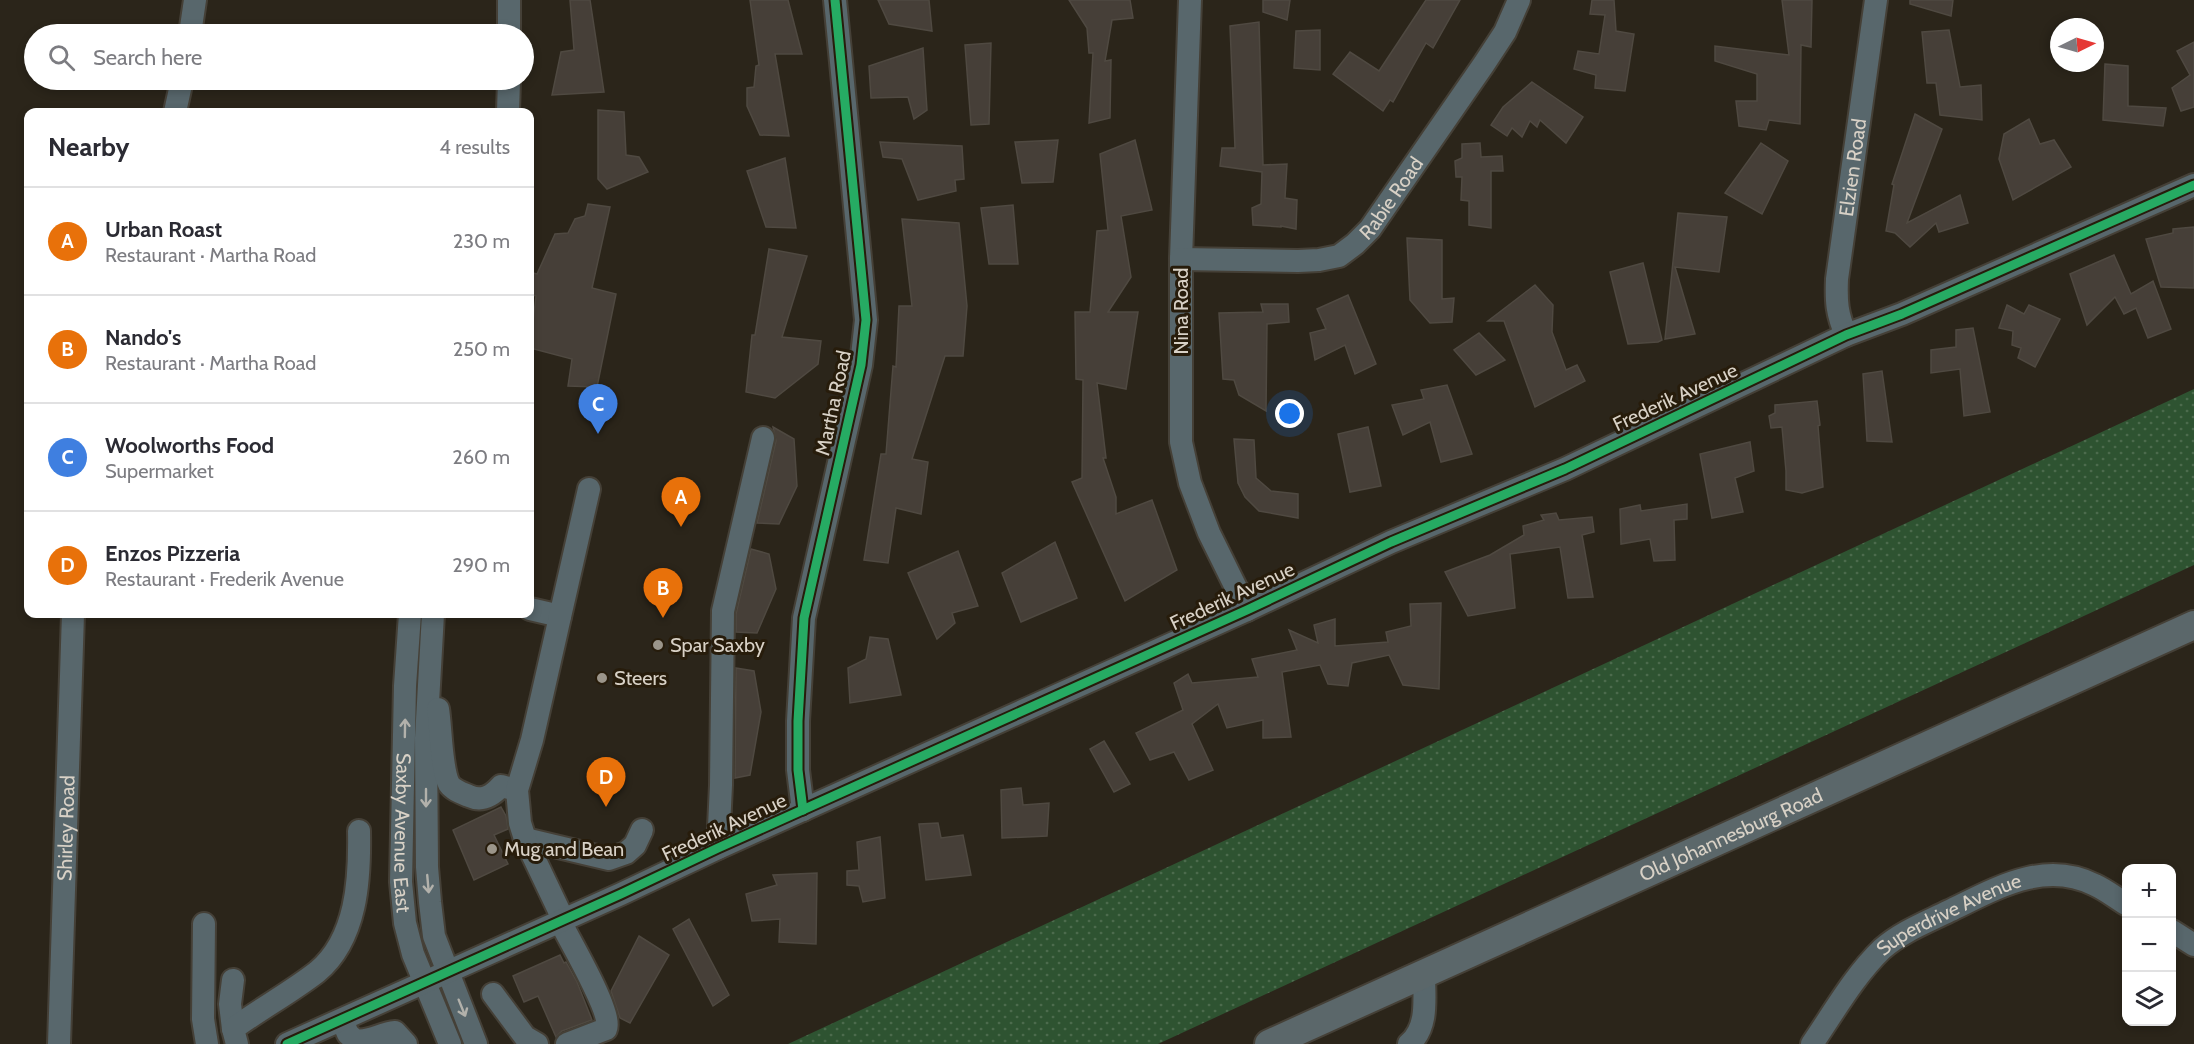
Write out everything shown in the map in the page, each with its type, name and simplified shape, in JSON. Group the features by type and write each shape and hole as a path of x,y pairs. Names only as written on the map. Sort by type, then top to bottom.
{"main road":[{"name":"Old Johannesburg Road","path":"1269,1044 2194,625"}],"street":[{"path":"191,24 195,0"},
{"path":"509,0 509,24"},
{"name":"Martha Road","path":"803,810 798,770 798,721 804,618 861,365 866,320 836,0"},
{"name":"Nina Road","path":"1191,0 1181,259 1181,442 1190,483 1209,533 1247,610"},
{"name":"Rabie Road","path":"1181,259 1318,260 1339,255 1355,244 1370,229 1484,64 1505,32 1519,0"},
{"name":"Elzien Road","path":"1846,335 1838,317 1837,279 1876,0"},
{"path":"176,108 180,90"},
{"path":"508,90 508,108"},
{"name":"Frederik Avenue","path":"287,1044 523,939 1392,542 1565,469 1846,335 1912,309 2194,185"},
{"path":"718,848 723,611 763,438"},
{"path":"567,1044 606,1029 608,1021 595,988 525,839 520,824 517,790 532,740 589,489"},
{"path":"534,610 560,616"},
{"name":"Shirley Road","path":"59,1044 73,618"},
{"name":"Saxby Avenue East","path":"410,618 405,686 401,882 405,923 413,954 450,1044"},
{"name":"Saxby Avenue East","path":"434,618 426,738 427,867 434,936 476,1044"},
{"path":"429,679 438,705 444,765 449,783 455,790 477,799 493,795 501,786 517,790"},
{"path":"525,839 609,859 626,853 635,845 642,830"},
{"path":"233,980 230,1004 235,1037 319,970 333,954 344,936 352,912 359,855 358,831"},
{"name":"Superdrive Avenue","path":"1812,1044 1864,969 1884,948 1908,931 2012,881 2043,875 2073,877 2094,884 2122,901"},
{"path":"544,879 566,896 575,898 621,894"},
{"path":"523,939 543,911 546,891 544,879"},
{"path":"204,924 203,1019 207,1044"},
{"path":"2176,934 2194,945"},
{"path":"1419,1039 1424,1016 1424,974"},
{"path":"493,994 525,1037 537,1044"},
{"path":"342,1020 348,1034 355,1040 361,1041 395,1032 406,1044"}],"green space":[{"path":"2194,389 2194,565 1158,1044 788,1044"}],"building":[{"path":"570,0 590,0 604,92 552,95 561,52 574,50"},
{"path":"750,0 788,0 802,54 775,54 789,136 760,135 747,106 747,88 754,87 756,66 759,65"},
{"path":"878,0 929,0 932,31 889,24"},
{"path":"1069,0 1130,0 1133,18 1112,20 1105,61 1111,60 1110,118 1089,123 1093,53 1089,53 1087,28"},
{"path":"1263,0 1290,0 1287,20 1263,12"},
{"path":"1426,0 1460,0 1433,48 1426,43 1393,102 1390,100 1383,111 1333,74 1350,52 1379,71"},
{"path":"1592,0 1614,0 1616,31 1634,34 1625,91 1595,88 1596,75 1574,69 1578,51 1599,54 1605,15 1590,14"},
{"path":"1782,0 1812,0 1811,47 1801,45 1800,124 1769,120 1766,130 1739,126 1736,101 1757,101 1757,74 1715,61 1715,46 1789,55"},
{"path":"1910,0 1953,0 1951,16 1910,4"},
{"path":"1259,22 1263,165 1287,164 1285,198 1297,200 1296,229 1253,225 1252,208 1261,204 1262,172 1220,166 1222,148 1235,148 1230,26"},
{"path":"1320,30 1320,70 1294,68 1296,31"},
{"path":"1949,30 1960,87 1981,85 1982,120 1940,115 1936,83 1927,83 1922,32"},
{"path":"2194,42 2194,107 2181,111 2172,88 2190,75 2177,51"},
{"path":"991,43 989,124 971,125 965,45"},
{"path":"923,48 927,110 914,119 908,97 871,98 869,66"},
{"path":"2105,64 2128,66 2128,106 2166,108 2163,126 2103,120"},
{"path":"1532,82 1583,117 1566,143 1540,120 1537,127 1530,121 1522,137 1512,128 1507,136 1491,125 1503,107"},
{"path":"598,110 624,112 626,155 639,157 648,172 607,189 598,179"},
{"path":"1915,114 1942,129 1907,223 1960,195 1968,223 1939,232 1936,223 1910,247 1895,233 1886,231 1894,185 1892,184"},
{"path":"2029,119 2040,144 2054,140 2071,167 2013,200 1999,159 2004,134"},
{"path":"1058,140 1053,182 1022,183 1015,142"},
{"path":"1135,140 1152,210 1121,216 1131,277 1108,312 1138,312 1126,389 1097,383 1106,458 1103,458 1116,497 1116,514 1152,500 1177,570 1125,601 1072,482 1082,478 1083,380 1076,379 1075,312 1090,312 1097,231 1108,230 1100,154"},
{"path":"880,142 962,146 964,179 955,180 956,191 918,200 902,159 883,157"},
{"path":"1480,143 1481,157 1502,156 1503,171 1491,171 1491,228 1469,225 1469,201 1461,200 1462,177 1456,177 1455,161 1462,158 1462,144"},
{"path":"1761,143 1788,161 1762,214 1725,193"},
{"path":"785,158 796,228 766,227 747,171"},
{"path":"588,204 610,207 592,288 616,294 597,387 568,386 572,359 534,349 536,296 534,295 534,273 537,274 555,234 568,233 575,219 585,216"},
{"path":"1013,205 1018,264 989,264 981,208"},
{"path":"1678,213 1727,217 1719,272 1675,267 1695,334 1665,339"},
{"path":"902,219 959,223 967,306 963,356 945,356 912,459 928,462 921,514 896,508 888,563 864,560 881,454 886,454 893,366 896,367 899,306 912,306"},
{"path":"2194,227 2194,288 2161,287 2146,239 2173,233 2173,229"},
{"path":"1407,238 1442,240 1442,299 1454,298 1452,322 1430,323 1410,300"},
{"path":"769,249 807,256 782,337 821,341 818,364 775,398 746,392 752,335 755,335"},
{"path":"2114,255 2131,294 2153,281 2171,329 2148,338 2136,308 2124,314 2115,297 2087,325 2070,274"},
{"path":"1643,263 1662,340 1628,344 1610,272"},
{"path":"1535,285 1553,305 1552,332 1566,370 1577,365 1585,381 1535,407 1504,321 1488,321"},
{"path":"1348,295 1376,364 1355,374 1345,345 1315,360 1310,333 1326,329 1317,309"},
{"path":"1261,304 1288,304 1289,322 1267,324 1266,411 1239,395 1234,380 1223,379 1219,313 1263,312"},
{"path":"2007,305 2024,314 2029,305 2060,319 2035,367 2018,358 2021,348 2012,345 2013,331 1999,328"},
{"path":"1973,328 1990,412 1964,416 1960,369 1931,373 1931,350 1956,347 1956,330"},
{"path":"1479,333 1505,360 1476,375 1454,350"},
{"path":"1882,371 1892,442 1867,441 1863,374"},
{"path":"1447,385 1472,454 1441,462 1430,422 1403,435 1392,405 1424,399 1421,390"},
{"path":"1817,401 1823,487 1802,493 1786,490 1782,427 1771,428 1769,416 1775,413 1775,405"},
{"path":"773,427 794,439 797,486 779,524 757,523 776,441"},
{"path":"1368,427 1381,486 1350,492 1338,434"},
{"path":"1234,439 1254,440 1256,478 1271,491 1298,494 1298,518 1259,511 1245,497 1238,483"},
{"path":"1750,442 1754,471 1735,478 1743,512 1712,518 1700,454"},
{"path":"1687,504 1687,519 1674,520 1675,560 1654,561 1650,539 1621,544 1620,509 1640,505 1641,511"},
{"path":"1556,513 1559,520 1592,517 1594,532 1582,535 1593,597 1568,598 1560,547 1510,554 1515,608 1468,616 1445,572 1490,555 1524,535 1523,526 1544,520 1541,515"},
{"path":"1055,542 1077,598 1021,622 1002,573"},
{"path":"751,549 769,554 776,589 757,633 736,632 736,614"},
{"path":"958,551 978,606 952,613 955,623 937,639 908,573"},
{"path":"1441,603 1439,689 1403,685 1389,655 1352,663 1348,686 1328,684 1320,665 1282,672 1291,737 1263,738 1263,720 1227,728 1218,704 1192,724 1213,770 1189,780 1174,752 1150,760 1136,733 1183,710 1174,683 1188,674 1192,683 1258,677 1252,659 1297,650 1289,630 1318,643 1314,625 1335,619 1335,646 1388,642 1386,632 1411,626 1410,604"},
{"path":"870,637 888,639 901,695 850,703 848,668 866,659"},
{"path":"736,668 754,671 761,712 750,775 735,778"},
{"path":"1104,741 1130,784 1114,792 1090,749"},
{"path":"1021,788 1023,805 1049,803 1047,836 1002,838 1001,790"},
{"path":"501,807 506,816 508,829 494,835 508,864 474,880 453,830"},
{"path":"938,823 941,838 963,835 971,875 926,880 919,824"},
{"path":"880,837 885,898 863,902 859,886 847,885 847,871 859,870 857,842"},
{"path":"817,873 816,944 779,942 780,919 752,921 746,894 777,885 773,875"},
{"path":"689,919 729,995 713,1006 673,929"},
{"path":"639,936 669,955 630,1023 620,1018 611,991"},
{"path":"560,955 577,982 592,1020 562,1031 556,1037 538,996 524,1002 513,976"}],"cycle path":[{"path":"803,810 798,770 798,721 804,618 861,365 866,320 835,0"},
{"path":"287,1044 1247,610 1391,542 1565,469 1846,335 1902,314 2194,185"}],"place":[{"name":"Woolworths Food","path":"598,434"},
{"name":"Urban Roast","path":"681,527"},
{"name":"Nando's","path":"663,618"},
{"name":"Spar Saxby","path":"658,645"},
{"name":"Steers","path":"602,678"},
{"name":"Enzos Pizzeria","path":"606,807"},
{"name":"Mug and Bean","path":"492,849"}]}
